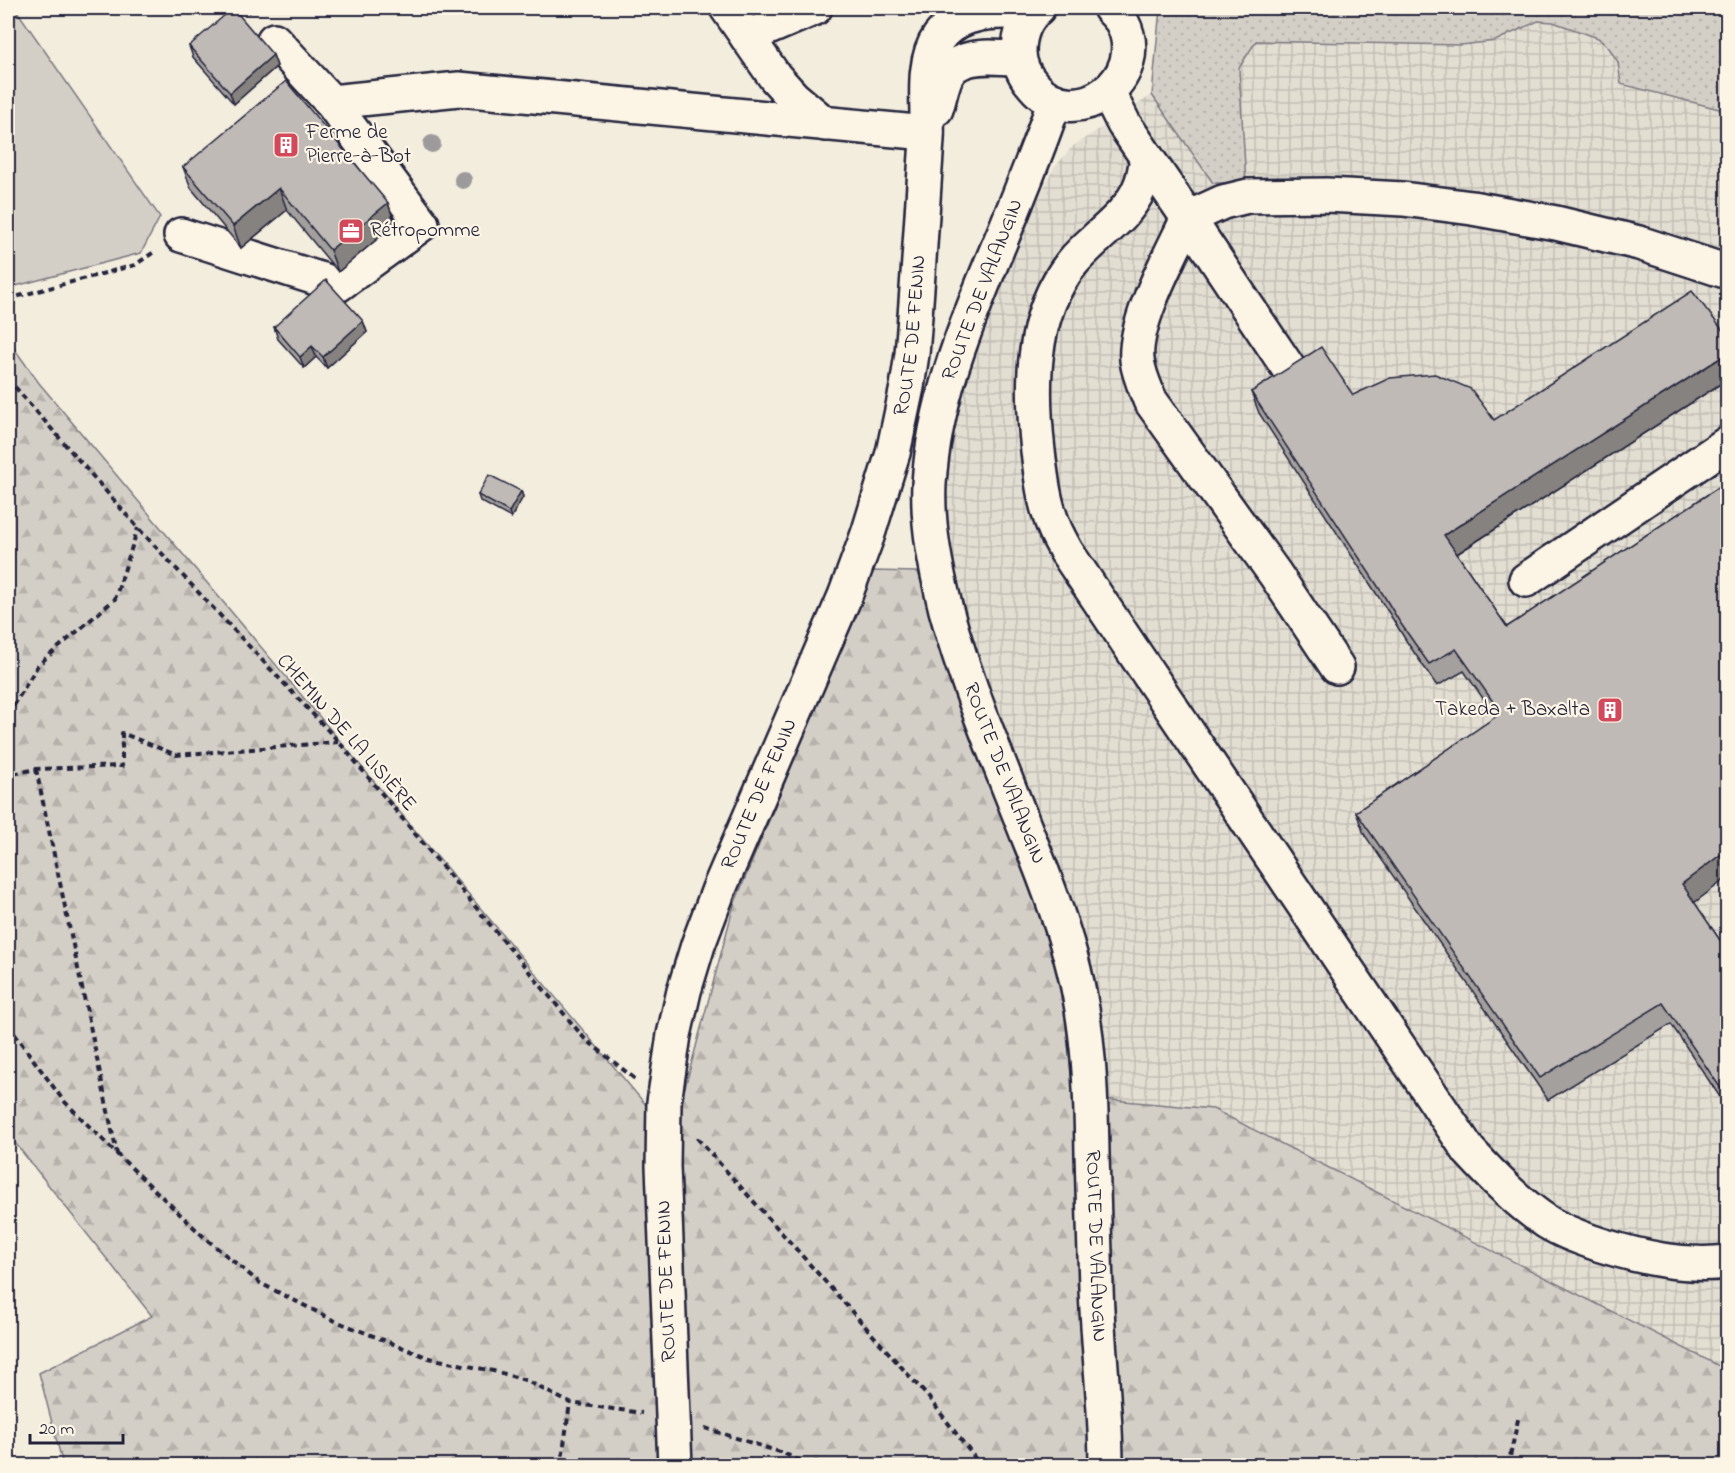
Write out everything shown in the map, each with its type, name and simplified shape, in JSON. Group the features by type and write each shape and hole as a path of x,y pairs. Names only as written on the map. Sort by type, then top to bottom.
{"street":[{"path":"727,8 775,77 793,97 825,124"},
{"path":"747,37 815,8"},
{"path":"1035,10 1023,26 1019,42 1019,59 1026,76 1038,91 1055,101 1073,104 1092,101 1108,92 1119,81 1126,67 1129,51 1127,35 1118,12"},
{"name":"ROUTE DE FENIN","path":"675,1466 663,1166 664,1102 674,1035 684,991 698,945 742,833 845,596 868,534 890,463 900,423 912,354 927,133 927,82 933,48 949,27 974,15 999,11 1035,10"},
{"path":"181,235 338,285 422,224 331,102 274,40"},
{"name":"ROUTE DE FENIN","path":"927,133 947,73 955,65 987,56 1019,59"},
{"path":"331,102 459,89 927,133"},
{"path":"1108,92 1124,124 1291,372"},
{"name":"ROUTE DE VALANGIN","path":"1055,101 974,306 946,384 932,452 929,507 934,557 954,639 981,717 1052,896 1082,1004 1091,1098 1096,1301 1106,1466"},
{"path":"1147,158 1141,186 1123,214 1072,263 1059,281 1048,303 1041,331 1035,367 1034,415 1041,476 1054,527 1066,551 1468,1151 1493,1178 1522,1204 1549,1223 1580,1238 1626,1253 1663,1261 1706,1264 1728,1262"},
{"path":"1337,667 1275,574 1150,400 1141,379 1137,361 1137,344 1144,319 1188,218 1223,202 1248,196 1327,195 1403,199 1472,208 1556,223 1639,243 1728,272"},
{"path":"1526,580 1728,443"}],"path":[{"path":"8,299 135,265 181,235"},
{"name":"CHEMIN DE LA LISIÈRE","path":"8,380 138,528 339,742 584,1038 664,1102 928,1398 981,1466"},
{"path":"8,715 38,665 115,599 138,528"},
{"path":"8,766 13,774 36,769 122,766 122,733 176,755 339,742"},
{"path":"36,769 118,1155"},
{"path":"8,1025 63,1100 205,1238 260,1282 333,1320 429,1358 525,1380 570,1403 673,1417 783,1453 811,1466"},
{"path":"561,1466 570,1403"},
{"path":"1508,1466 1519,1415"}],"shaded area":[{"path":"1538,21 1553,22 1598,38 1609,48 1618,62 1621,84 1727,111 1727,1363 1721,1367 1106,1100 971,650 955,588 947,533 947,466 961,393 996,287 1053,169 1073,146 1152,95 1213,183 1246,183 1239,68 1256,41 1461,45 1495,41"}],"green space":[{"path":"8,8 15,8 160,217 141,253 8,288"},
{"path":"1160,8 1727,8 1727,111 1621,84 1618,62 1609,48 1598,38 1553,22 1538,21 1495,41 1461,45 1256,41 1239,68 1246,183 1213,183 1152,95"},
{"path":"8,340 39,383 672,1136 734,905 872,571 918,572 958,699 1022,864 1061,980 1073,1090 1091,1098 1213,1109 1721,1367 1727,1363 1727,1465 63,1465 39,1373 152,1316 8,1134"}],"building":[{"path":"233,8 273,55 230,93 189,46"},
{"name":"Ferme de Pierre-à-Bot","path":"286,81 388,203 330,250 279,188 233,226 183,167"},
{"path":"326,280 363,321 323,357 312,346 300,357 274,327"},
{"name":"Takeda + Baxalta","path":"1692,291 1728,337 1728,353 1444,535 1507,627 1728,481 1728,849 1682,884 1728,952 1728,1099 1663,1003 1540,1078 1356,812 1501,713 1456,649 1429,664 1251,392 1321,347 1353,395 1390,378 1435,374 1471,389 1494,420"},
{"path":"489,475 521,491 509,512 478,495"}],"place":[{"name":"Ferme de Pierre-à-Bot","path":"286,145"},
{"name":"Rétropomme","path":"351,231"},
{"name":"Takeda + Baxalta","path":"1610,710"}]}
